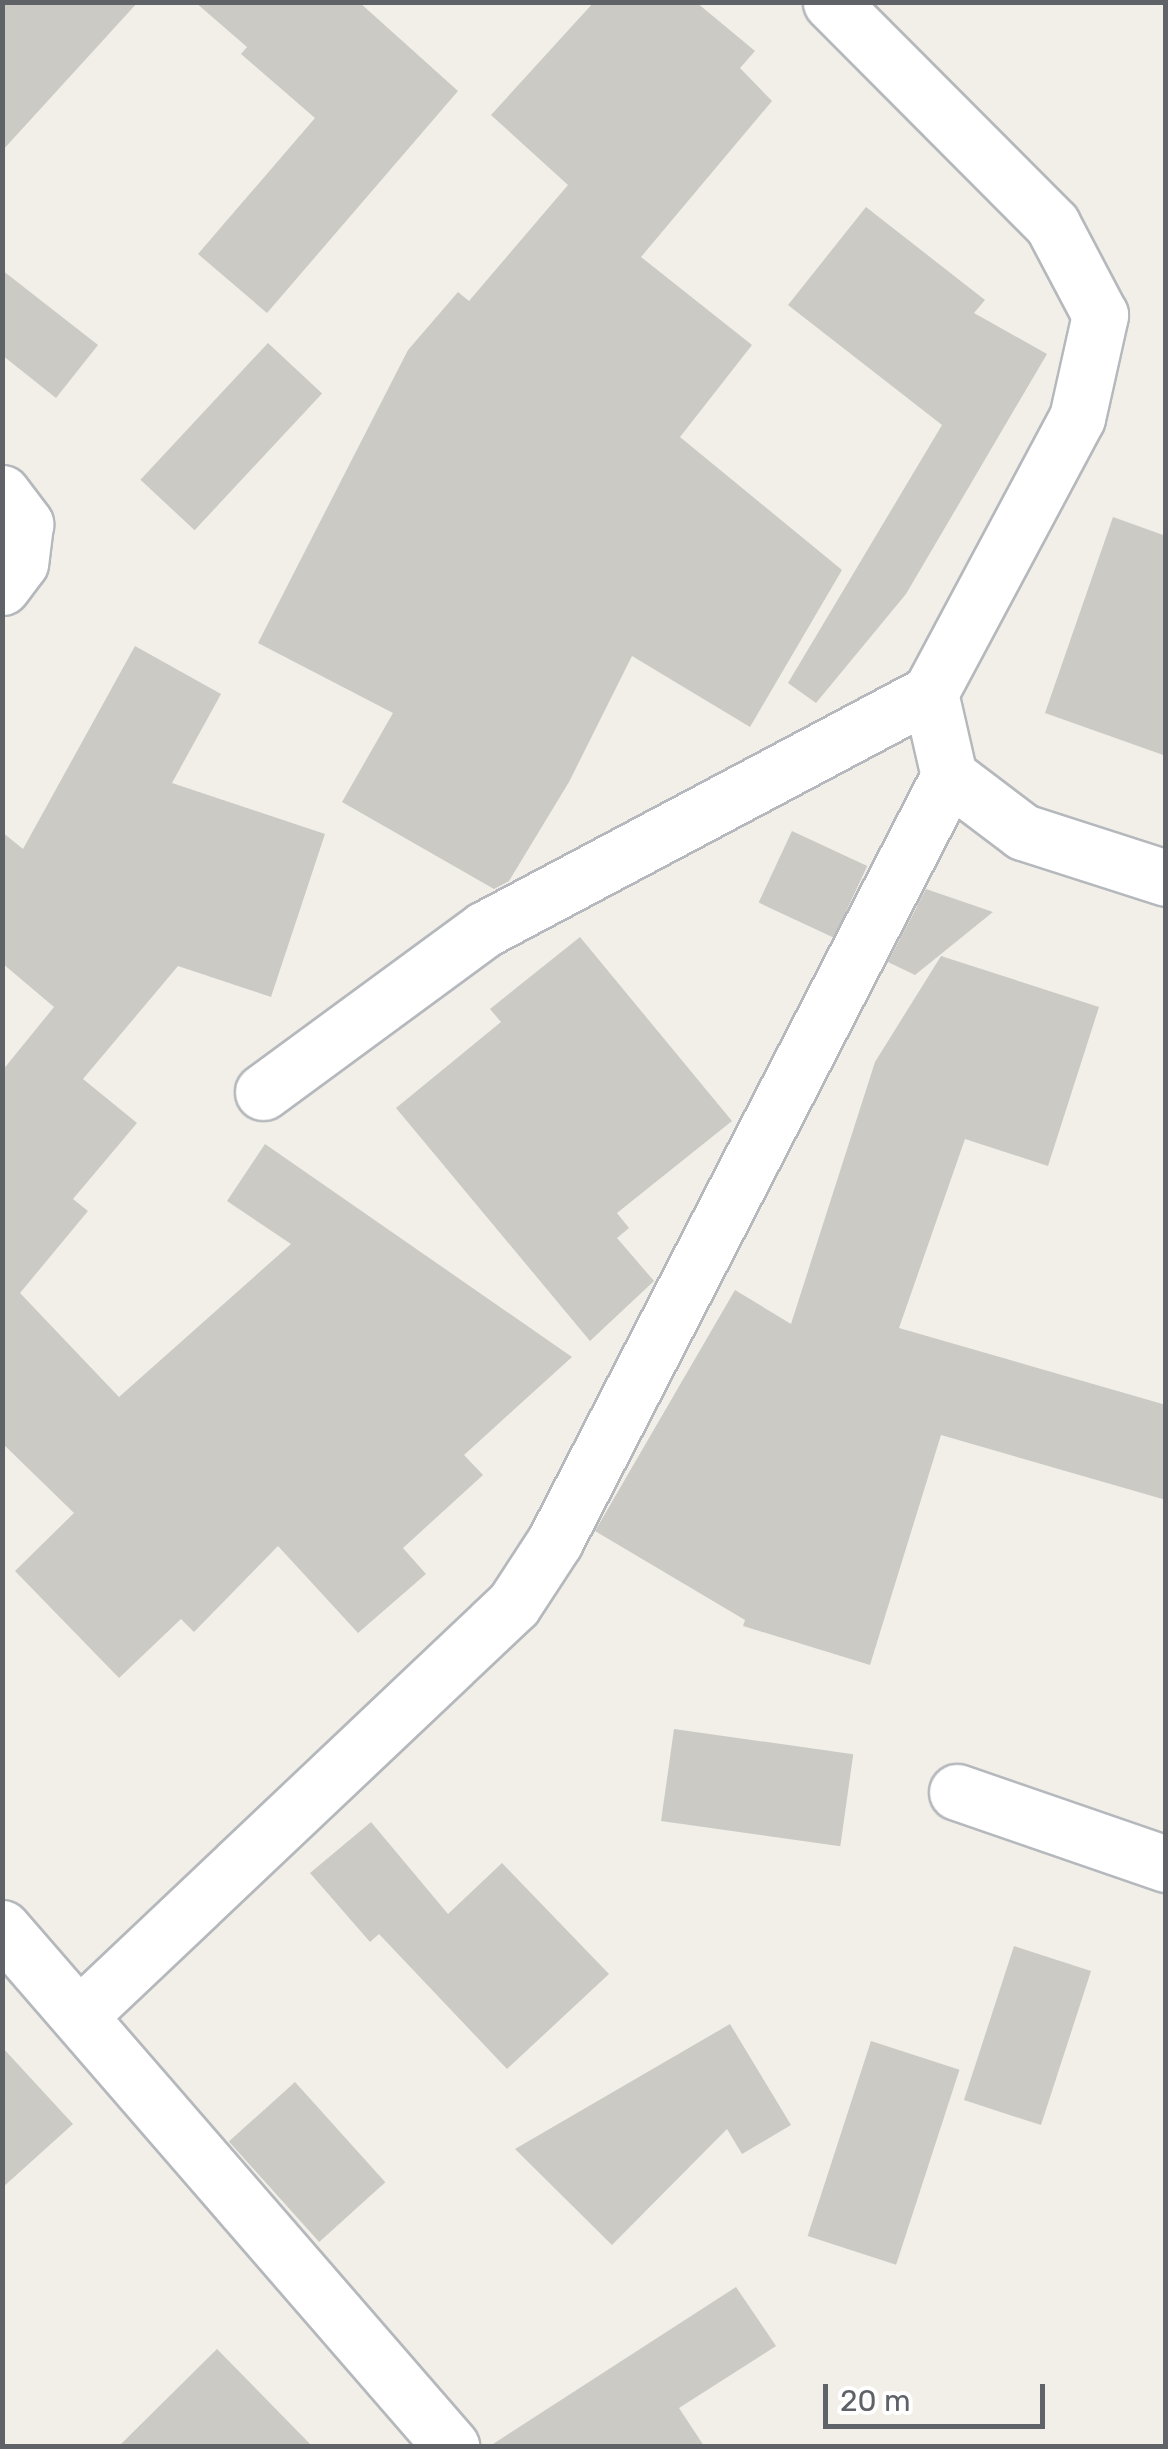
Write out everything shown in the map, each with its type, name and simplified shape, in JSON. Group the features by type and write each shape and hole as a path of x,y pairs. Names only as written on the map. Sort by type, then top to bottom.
{"street":[{"path":"263,1092 484,929 930,693 1077,418 1100,315 1052,224 831,2"},
{"path":"2,493 25,524 20,563 2,587"},
{"path":"930,693 949,776 1023,832 1166,878"},
{"path":"80,2014 514,1604 556,1541 949,776"},
{"path":"957,1792 1166,1864"},
{"path":"2,1928 451,2446"}],"building":[{"path":"2,2 138,2 2,151"},
{"path":"195,2 359,2 458,91 267,313 198,254 315,118 241,54 247,47"},
{"path":"594,2 696,2 755,51 740,68 772,101 641,257 752,345 680,437 842,570 750,727 632,656 569,782 509,881 494,889 342,802 393,713 258,643 408,350 458,292 469,301 568,185 491,115"},
{"path":"866,207 985,300 974,313 1047,354 906,594 816,703 788,683 942,425 788,305"},
{"path":"2,270 98,345 56,398 2,355"},
{"path":"268,343 322,393 195,530 140,480"},
{"path":"1113,517 1166,536 1166,756 1045,713"},
{"path":"135,646 221,694 172,783 325,834 271,997 178,966 83,1079 137,1123 73,1199 88,1211 20,1293 119,1397 291,1244 227,1201 265,1144 572,1357 464,1455 483,1475 403,1548 426,1574 358,1633 278,1546 194,1632 181,1619 119,1678 15,1571 74,1513 2,1443 2,1071 54,1007 2,963 2,832 23,849"},
{"path":"792,831 867,866 834,938 759,903"},
{"path":"926,889 993,912 915,975 888,962"},
{"path":"580,937 732,1121 617,1213 629,1228 617,1238 654,1281 590,1341 396,1108 501,1022 490,1009"},
{"path":"941,956 1099,1007 1048,1166 965,1139 899,1328 1166,1405 1166,1500 941,1435 870,1665 743,1626 745,1620 595,1531 735,1290 791,1324 875,1062"},
{"path":"674,1729 853,1754 840,1846 661,1821"},
{"path":"371,1822 448,1914 502,1863 609,1974 507,2069 379,1934 370,1942 310,1873"},
{"path":"1014,1946 1091,1971 1041,2125 964,2100"},
{"path":"730,2024 791,2125 742,2154 727,2129 612,2245 515,2149"},
{"path":"871,2041 959,2070 896,2265 808,2236"},
{"path":"2,2047 73,2124 2,2188"},
{"path":"295,2082 385,2182 319,2242 229,2142"},
{"path":"736,2287 776,2346 679,2408 704,2446 490,2446"},
{"path":"217,2349 312,2446 119,2446"}]}
